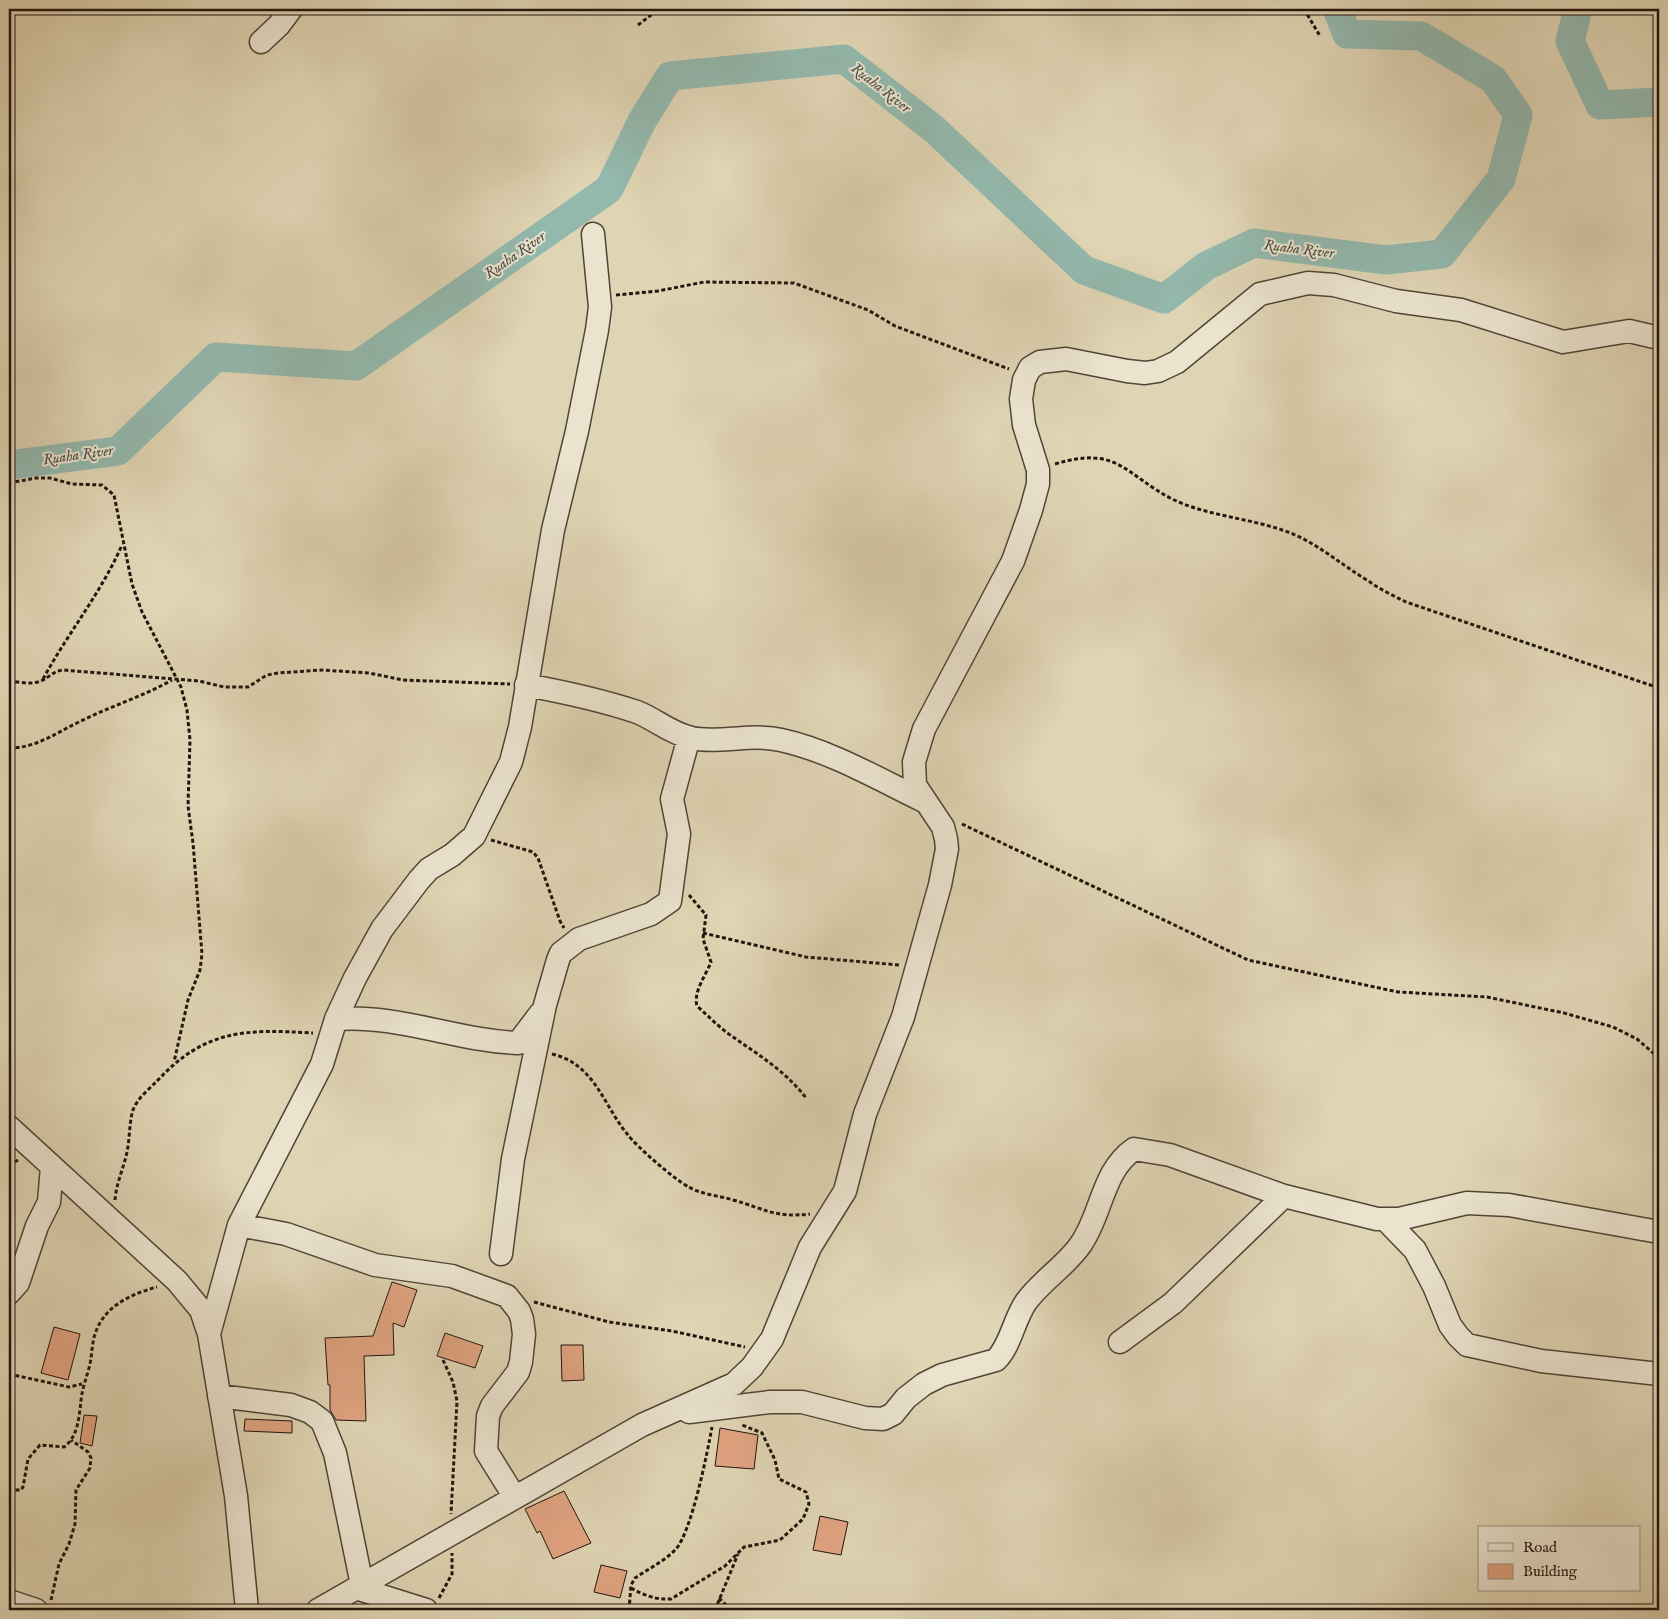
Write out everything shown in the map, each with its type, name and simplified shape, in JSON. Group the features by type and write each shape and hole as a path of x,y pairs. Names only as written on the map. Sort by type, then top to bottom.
{"street":[{"path":"261,42 279,25 290,9"},
{"path":"209,1334 239,1225 322,1064 346,995 382,929 408,894 429,869 463,847 474,836 511,762 562,484 578,431 597,330 598,298 593,234"},
{"path":"318,1610 642,1424 668,1415 734,1384 752,1367 772,1339 810,1247 845,1190 865,1114 903,1017 940,885 947,849 943,828 915,785 914,762 924,729 1013,562 1034,501 1038,484 1038,470 1024,424 1021,399 1026,376 1030,368 1040,362 1066,359 1127,371 1146,373 1158,371 1177,362 1260,294 1308,283 1334,285 1396,301 1461,310 1551,340 1563,342 1630,331 1659,338"},
{"path":"526,685 595,699 652,718 663,728 706,741 727,738 765,737 782,740 825,754 924,801"},
{"path":"500,1254 513,1159 545,1005 558,960 561,953 578,939 651,914 666,906 672,894 679,834 672,799 689,737"},
{"path":"334,1027 372,1018 459,1035 518,1043 529,1032 545,1005"},
{"path":"9,1127 177,1281 201,1310 209,1334 236,1496 247,1610"},
{"path":"9,1145 46,1161"},
{"path":"668,1415 770,1402 802,1402 865,1418 883,1419 894,1414 906,1398 924,1384 942,1375 996,1360 1025,1304 1044,1280 1082,1244 1115,1168 1124,1155 1134,1149 1170,1155 1284,1196 1377,1219 1399,1219 1467,1203 1509,1205 1659,1232"},
{"path":"9,1293 18,1283 37,1226 49,1202 46,1161"},
{"path":"1120,1342 1173,1303 1284,1196"},
{"path":"1384,1219 1415,1250 1434,1286 1450,1325 1467,1345 1541,1361 1659,1374"},
{"path":"239,1225 286,1234 375,1265 452,1276 506,1296 519,1311 522,1318 524,1334 521,1362 518,1372 492,1406 488,1416 486,1451 514,1496"},
{"path":"219,1396 291,1405 310,1412 322,1421 335,1453 359,1586"},
{"path":"359,1586 431,1607"},
{"path":"9,1601 43,1608"}],"path":[{"path":"638,25 659,9"},
{"path":"1304,9 1320,36"},
{"path":"598,298 640,291 658,291 704,282 794,283 868,310 895,326 988,359 1026,376"},
{"path":"1038,470 1074,458 1097,458 1115,461 1173,499 1292,534 1329,553 1369,582 1406,602 1659,688"},
{"path":"9,483 36,478 50,478 72,484 106,486 114,495 117,504 122,544 132,584 142,612 175,680 187,710 190,740 188,806 202,954 200,970 188,1000 174,1062"},
{"path":"42,681 59,649 103,583 122,544"},
{"path":"9,681 21,683 42,681 53,671 63,670 209,682 224,687 248,687 267,675 322,670 369,673 403,680 526,685"},
{"path":"9,748 28,747 50,738 77,722 150,693 175,680"},
{"path":"954,820 1248,960 1398,992 1487,997 1564,1013 1614,1027 1637,1039 1659,1058"},
{"path":"474,836 533,852 538,858 560,921 566,930 578,939"},
{"path":"674,877 706,915 703,941 711,962 702,982 696,1001 697,1006 726,1031 770,1061 794,1082 806,1098"},
{"path":"703,934 806,957 917,966"},
{"path":"115,1225 115,1196 127,1152 133,1111 144,1095 174,1062 202,1044 234,1033 284,1032 334,1027"},
{"path":"537,1050 558,1056 585,1072 596,1084 629,1137 690,1188 785,1216 832,1212"},
{"path":"9,1490 21,1490 23,1488 28,1459 40,1445 64,1447 72,1440 79,1415 83,1384 88,1373 95,1334 111,1308 142,1291 177,1281"},
{"path":"506,1296 560,1307 609,1322 672,1331 764,1351"},
{"path":"431,1607 452,1574 454,1567 449,1534 457,1402 453,1382 443,1360"},
{"path":"9,1374 69,1387 83,1384"},
{"path":"628,1610 631,1588 635,1578 676,1548 684,1535 702,1475 712,1427 711,1420 701,1411"},
{"path":"631,1588 648,1597 660,1600 671,1599 725,1566 744,1546 780,1540 803,1519 809,1504 806,1492 779,1479 775,1460 762,1433 738,1424"},
{"path":"43,1608 59,1564 69,1544 75,1524 76,1490 90,1463 88,1452 72,1440"},
{"path":"715,1610 740,1551"},
{"path":"719,1598 731,1610"}],"building":[{"path":"392,1282 417,1290 404,1327 393,1323 394,1355 364,1356 366,1421 336,1420 330,1410 330,1385 328,1385 325,1338 373,1336"},
{"path":"54,1327 80,1334 68,1380 41,1373"},
{"path":"445,1333 483,1346 475,1368 437,1356"},
{"path":"561,1345 583,1345 584,1380 562,1381"},
{"path":"84,1415 97,1416 92,1446 80,1443"},
{"path":"245,1419 292,1421 292,1433 244,1431"},
{"path":"720,1428 758,1435 754,1469 715,1466"},
{"path":"564,1491 591,1543 553,1559 540,1531 537,1533 525,1509"},
{"path":"820,1516 848,1522 841,1555 813,1550"},
{"path":"601,1565 627,1571 620,1598 594,1592"}],"waterway":[{"name":"Ruaha River","path":"9,465 118,451 216,357 356,366 609,189 642,121 670,76 844,59 934,129 1084,270 1164,299 1206,266 1254,243 1386,260 1442,254 1501,179 1518,115 1493,79 1421,36 1347,34 1337,9"},
{"name":"Ruaha River","path":"1578,9 1570,41 1600,105 1659,102"}]}
